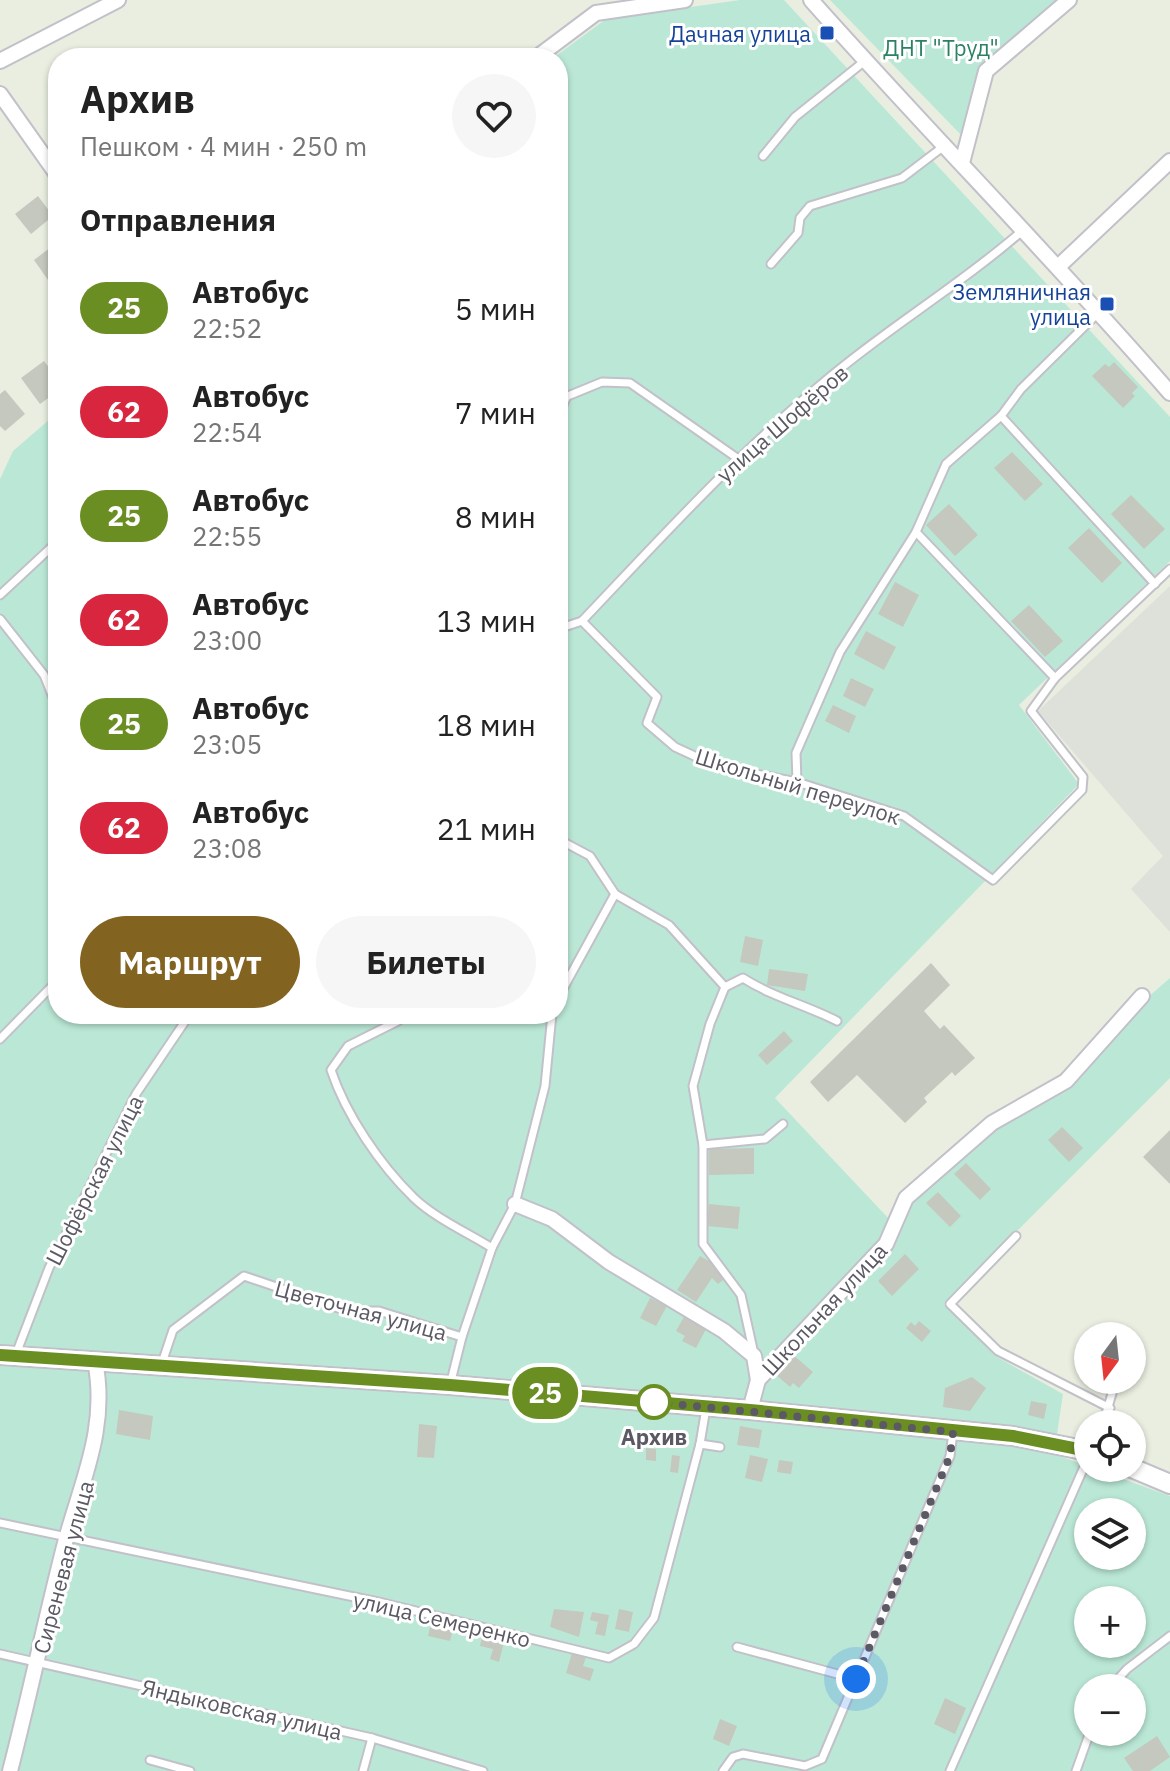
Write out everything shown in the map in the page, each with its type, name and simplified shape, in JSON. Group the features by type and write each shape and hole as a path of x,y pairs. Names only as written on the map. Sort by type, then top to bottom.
{"street":[{"path":"0,61 118,0"},
{"path":"549,48 596,13 685,0"},
{"path":"811,0 1099,311 1170,393"},
{"path":"962,163 986,71 1069,0"},
{"path":"0,94 48,162"},
{"path":"1058,267 1170,161"},
{"name":"Школьная улица","path":"758,1380 886,1244 906,1198 992,1123 1066,1081 1142,996"},
{"name":"Школьная улица","path":"515,1204 552,1219 609,1262 724,1331 754,1356 758,1380"},
{"path":"8,1356 450,1385 706,1406 1013,1436 1074,1448"},
{"name":"Сиреневая улица","path":"10,1771 67,1538 99,1425 101,1390 95,1361"},
{"path":"750,1410 758,1380"},
{"path":"1146,1474 1170,1484"}],"lane":[{"path":"763,156 795,117 866,60"},
{"path":"771,264 798,233 800,218 810,206 902,178 945,145"},
{"name":"улица Шофёров","path":"568,626 582,621 737,458 825,380 981,267 1022,231"},
{"path":"797,782 796,753 840,652 916,532 946,464 1001,416 1021,389 1099,311"},
{"path":"568,396 602,382 630,383 737,458"},
{"path":"1001,416 1155,584"},
{"path":"916,532 1055,678 1170,569"},
{"path":"0,595 48,550"},
{"path":"0,619 44,675 48,685"},
{"name":"Школьный переулок","path":"582,621 657,697 647,723 675,747 716,766 797,782 904,816 993,880 1082,790 1083,777 1031,711 1055,678"},
{"path":"568,844 590,856 615,894 669,925 725,987"},
{"path":"568,978 615,894"},
{"path":"754,1356 741,1295 703,1244 700,1164 703,1145 693,1086 710,1024 725,987 743,978 765,992 800,1002 837,1021"},
{"path":"0,1039 48,990"},
{"name":"Шофёрская улица","path":"8,1356 136,1094 183,1024"},
{"path":"392,1024 348,1046 331,1070 338,1090 375,1149 415,1200 492,1248"},
{"name":"Цветочная улица","path":"161,1366 173,1330 244,1276 347,1311 379,1311 462,1337 492,1248 515,1204 545,1086 551,1024"},
{"path":"703,1145 765,1139 783,1124"},
{"path":"1016,1236 950,1304 998,1351 1110,1408 1113,1394"},
{"path":"450,1385 462,1337"},
{"name":"улица Семеренко","path":"0,1523 383,1603 609,1658 634,1644 654,1618 700,1444 706,1406"},
{"path":"723,1771 733,1757 743,1754 805,1766 815,1764 827,1752 950,1456 953,1432"},
{"path":"700,1444 720,1447"},
{"path":"950,1771 1077,1482"},
{"path":"1123,1674 1170,1636"},
{"path":"1162,1642 1170,1649"},
{"path":"737,1647 856,1679"},
{"name":"Яндыковская улица","path":"0,1654 372,1738 483,1771"},
{"path":"363,1771 372,1738"},
{"path":"1076,1771 1085,1746"},
{"path":"150,1760 190,1771"}],"shaded area":[{"path":"1170,586 1170,932 1131,889 1163,856 1038,711"}],"green space":[{"path":"740,0 784,0 1170,417 1170,561 1019,705 1079,784 775,1098 891,1221 1170,978 1170,1078 944,1304 997,1357 1063,1394 1054,1454 1074,1461 1074,1482 1131,1482 1170,1496 1170,1771 0,1771 0,479 13,451 48,421 48,1024 568,1024 568,48 606,19"},
{"name":"ДНТ \"Труд\"","path":"830,0 1056,0 984,64 964,138"}],"building":[{"path":"38,196 48,209 48,220 31,234 15,214"},
{"path":"48,249 48,280 34,260"},
{"path":"44,361 48,366 48,398 40,404 21,378"},
{"path":"1114,362 1138,387 1132,393 1135,396 1123,408 1092,376 1105,364 1109,367"},
{"path":"5,390 25,414 5,431 0,426 0,394"},
{"path":"1012,452 1043,484 1025,501 994,468"},
{"path":"1131,495 1165,529 1144,549 1111,514"},
{"path":"949,504 978,535 955,556 926,525"},
{"path":"1089,528 1122,563 1102,583 1068,548"},
{"path":"895,582 919,595 903,627 878,614"},
{"path":"1029,605 1063,641 1045,657 1011,621"},
{"path":"866,631 896,647 884,670 854,654"},
{"path":"851,678 874,689 865,707 843,696"},
{"path":"833,705 856,716 849,733 825,721"},
{"path":"745,936 763,940 758,966 740,962"},
{"path":"931,963 950,985 924,1011 940,1029 944,1025 975,1058 955,1076 952,1072 924,1098 927,1102 905,1123 857,1075 828,1102 810,1082"},
{"path":"769,969 808,974 805,991 767,985"},
{"path":"784,1031 793,1041 767,1065 758,1055"},
{"path":"1062,1127 1083,1148 1069,1162 1048,1140"},
{"path":"1170,1130 1170,1184 1143,1157"},
{"path":"754,1148 754,1174 709,1175 709,1149"},
{"path":"966,1163 991,1189 980,1200 954,1174"},
{"path":"938,1192 961,1216 950,1227 926,1203"},
{"path":"709,1204 740,1207 738,1229 707,1226"},
{"path":"905,1254 919,1269 892,1296 878,1281"},
{"path":"700,1256 720,1267 732,1282 729,1287 723,1280 718,1284 712,1278 696,1302 677,1290"},
{"path":"650,1298 667,1306 656,1326 640,1318"},
{"path":"685,1315 707,1327 696,1348 682,1341 685,1336 676,1331"},
{"path":"919,1321 931,1331 922,1342 906,1328 911,1322 915,1326"},
{"path":"792,1354 813,1372 799,1388 793,1383 790,1387 775,1374"},
{"path":"972,1377 986,1388 970,1411 943,1407 945,1388"},
{"path":"1031,1401 1047,1404 1044,1419 1028,1415"},
{"path":"119,1410 153,1416 150,1440 116,1434"},
{"path":"419,1424 437,1426 434,1458 417,1457"},
{"path":"740,1426 762,1430 759,1448 737,1445"},
{"path":"646,1448 656,1449 656,1461 646,1460"},
{"path":"672,1455 680,1456 678,1473 670,1472"},
{"path":"750,1455 768,1459 762,1482 745,1478"},
{"path":"779,1460 793,1462 791,1474 777,1472"},
{"path":"554,1609 584,1612 579,1637 550,1627"},
{"path":"619,1609 633,1612 629,1632 615,1629"},
{"path":"592,1612 609,1615 605,1636 595,1634 598,1622 590,1620"},
{"path":"432,1618 454,1623 450,1641 428,1636"},
{"path":"483,1631 506,1634 499,1662 490,1659 493,1649 480,1646"},
{"path":"572,1653 586,1657 583,1666 594,1669 590,1681 566,1673"},
{"path":"945,1698 966,1708 955,1734 934,1724"},
{"path":"720,1719 737,1726 729,1746 713,1739"},
{"path":"1157,1736 1170,1757 1150,1771 1133,1771 1124,1758"}],"bus line":[{"name":"25","path":"0,1355 450,1385 750,1410 1013,1436 1074,1448"}],"place":[{"name":"Дачная улица","path":"827,33"},
{"name":"Земляничная улица","path":"1107,304"},
{"name":"Архив","path":"654,1402"}],"route":[{"path":"654,1402 953,1432 950,1456 856,1679"}]}
